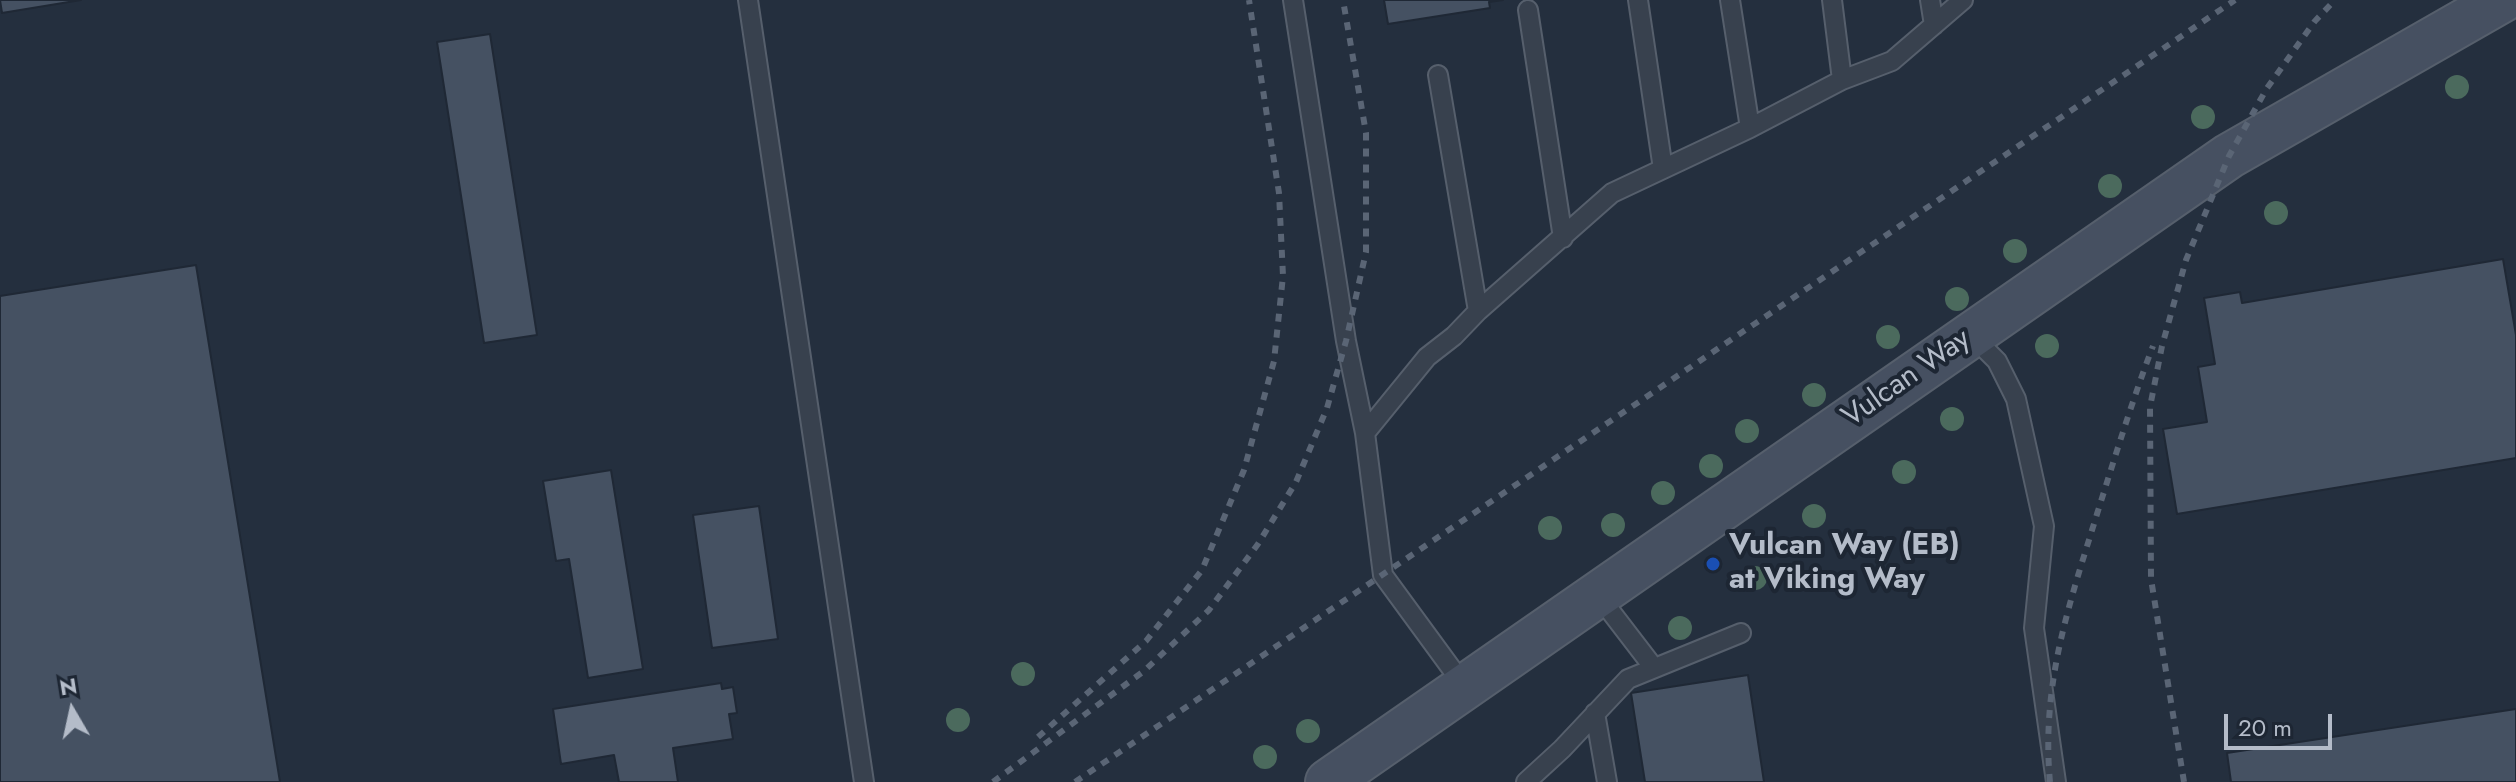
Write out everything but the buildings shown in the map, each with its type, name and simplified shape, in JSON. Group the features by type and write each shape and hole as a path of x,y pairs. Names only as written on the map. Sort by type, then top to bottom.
{"street":[{"name":"Vulcan Way","path":"1340,779 1465,687 2229,156 2502,0"}],"lane":[{"path":"748,0 864,782"},
{"path":"1293,0 1343,326 1365,433 1383,575 1465,687"},
{"path":"1638,0 1663,169"},
{"path":"1730,0 1750,128"},
{"path":"1832,0 1842,80"},
{"path":"1930,0 1934,25"},
{"path":"1365,433 1427,357 1612,193 1750,128 1842,80 1892,61 1963,0"},
{"path":"1528,10 1563,238"},
{"path":"1438,75 1478,311"},
{"path":"1971,335 1997,361 2016,399 2044,526 2034,628 2056,782"},
{"path":"1598,595 1654,668"},
{"path":"1526,782 1628,679 1741,633"},
{"path":"1595,713 1607,782"}],"railway":[{"path":"1038,737 1146,641 1202,570 1244,470 1274,361 1283,276 1279,193 1249,0"},
{"path":"993,782 1144,671 1209,610 1258,544 1296,482 1327,408 1366,252 1366,133 1343,0"},
{"path":"1075,782 2235,0"},
{"path":"2184,782 2151,579 2150,407 2162,346 2186,260 2229,156 2267,88 2315,21 2335,0"},
{"path":"2050,782 2050,712 2067,613 2153,346"}],"place":[{"name":"Vulcan Way (EB) at Viking Way","path":"1713,564"}]}
